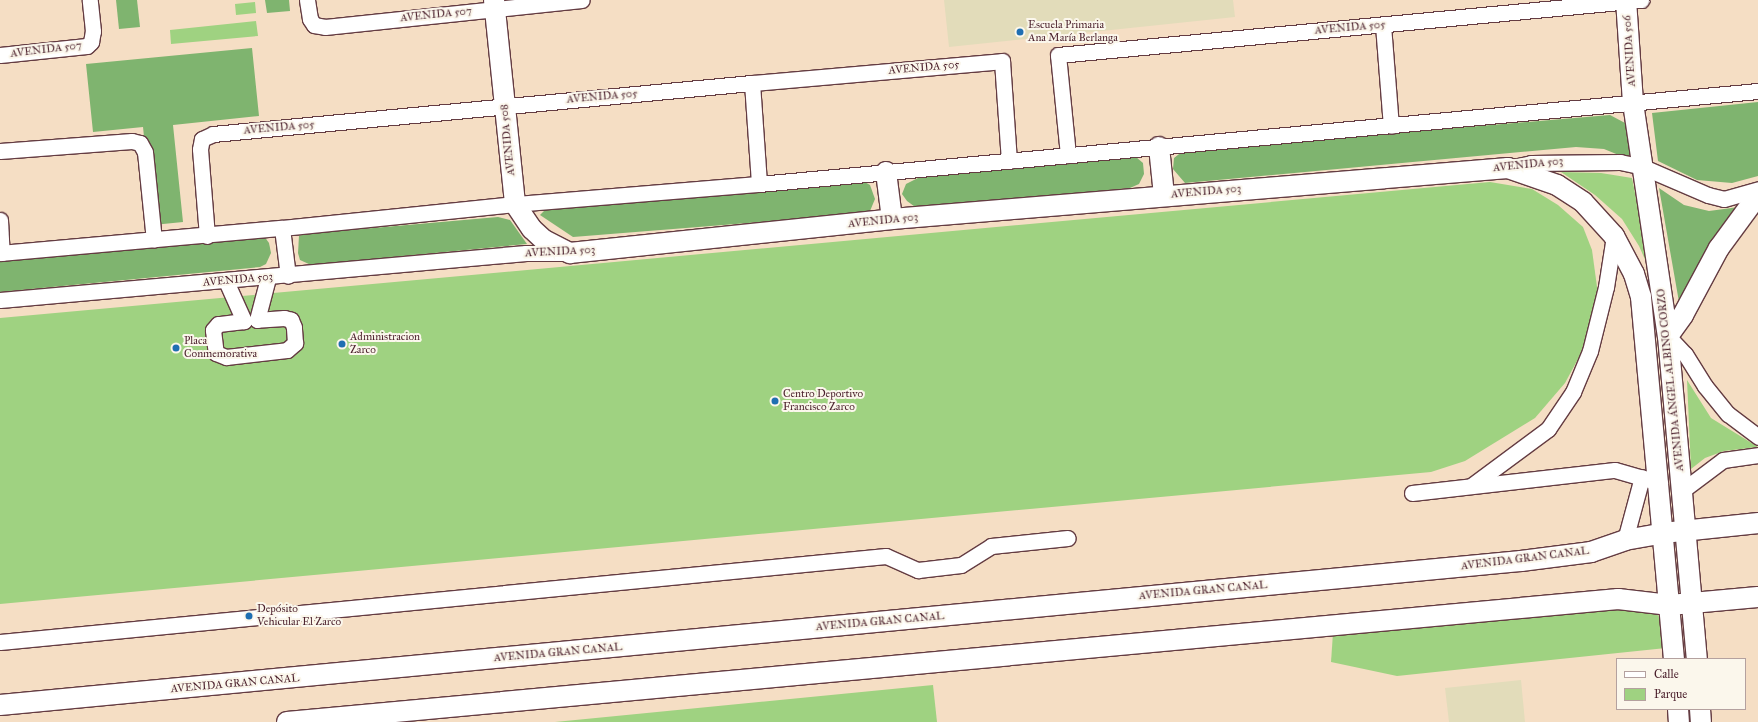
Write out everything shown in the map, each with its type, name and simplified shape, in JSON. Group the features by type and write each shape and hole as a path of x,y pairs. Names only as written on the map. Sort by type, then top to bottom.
{"main road":[{"name":"AVENIDA 506","path":"1631,0 1633,103"},
{"name":"AVENIDA 508","path":"494,4 515,204 532,229 544,240 570,253"},
{"name":"AVENIDA ÁNGEL ALBINO CORZO","path":"1633,103 1668,336 1694,603 1697,658"},
{"path":"1159,147 1164,195"},
{"name":"AVENIDA ÁNGEL ALBINO CORZO","path":"1508,168 1557,185 1584,202 1614,236 1634,274 1641,296 1651,480 1663,533 1674,658"},
{"name":"AVENIDA 503","path":"570,253 892,219 1164,195 1508,168"},
{"path":"886,172 892,219"},
{"path":"1668,336 1683,315 1719,248 1758,195"},
{"name":"AVENIDA GRAN CANAL","path":"0,705 1521,561 1591,552 1625,540 1663,533 1758,523"},
{"path":"287,722 1618,599 1670,605 1758,597"},
{"path":"1678,710 1679,722"},
{"path":"1700,710 1701,722"}],"street":[{"name":"AVENIDA 507","path":"0,56 82,48 91,42 93,31 90,0"},
{"name":"AVENIDA 507","path":"307,0 310,19 314,24 325,27 494,4 582,0"},
{"name":"AVENIDA 505","path":"1068,156 1058,55 1631,0"},
{"path":"1383,25 1391,126"},
{"name":"AVENIDA 505","path":"206,236 200,148 202,139 213,134 504,106 1002,61 1009,161"},
{"path":"752,83 759,184"},
{"path":"0,220 1,253 206,236 515,204 1068,156 1758,91"},
{"path":"0,151 132,141 140,143 145,152 154,240"},
{"name":"AVENIDA 503","path":"1508,168 1531,163 1590,160 1620,162 1643,167 1708,195 1724,199 1758,189"},
{"path":"282,228 288,276"},
{"path":"1471,486 1548,429 1573,392 1590,351 1606,287 1614,236"},
{"name":"AVENIDA 503","path":"0,300 268,278 526,254 570,253"},
{"path":"250,321 268,278"},
{"path":"226,281 250,321"},
{"path":"284,318 291,320 296,340 294,347 287,350 226,358 219,355 213,334 215,327 222,323 250,321 284,318"},
{"path":"1668,336 1685,354 1705,386 1728,414 1758,437"},
{"path":"1683,490 1723,460 1758,455"},
{"path":"1412,493 1615,470 1651,480 1625,540"},
{"path":"0,642 886,556 918,570 961,565 991,546 1068,538"}],"shaded area":[{"name":"Escuela Primaria Ana María Berlanga","path":"944,0 1233,0 1235,17 949,47"},
{"path":"1521,680 1525,722 1449,722 1445,688"}],"green space":[{"path":"116,0 137,0 140,27 119,29"},
{"path":"265,0 289,0 290,11 267,13"},
{"path":"255,2 256,13 236,15 235,4"},
{"path":"256,21 258,36 171,44 170,30"},
{"path":"252,48 259,116 173,125 183,222 153,225 143,127 93,132 86,64"},
{"path":"1758,102 1758,176 1732,183 1697,180 1658,161 1652,113"},
{"path":"1610,115 1625,123 1633,134 1635,154 1626,158 1604,149 1576,147 1185,183 1173,169 1174,158 1183,151"},
{"path":"1136,157 1143,163 1144,174 1139,184 1130,188 918,209 907,201 902,194 906,184 918,178"},
{"path":"1561,172 1601,173 1632,178 1651,273 1639,246 1622,219 1595,195"},
{"path":"863,181 870,185 875,199 870,211 850,215 573,237 540,215 546,209"},
{"name":"Centro Deportivo Francisco Zarco","path":"1490,182 1532,189 1558,205 1583,227 1592,250 1598,294 1584,348 1565,383 1535,418 1465,461 1431,472 0,604 0,318"},
{"path":"1659,188 1684,205 1709,211 1739,207 1717,233 1679,302"},
{"path":"498,217 510,220 527,244 311,265 300,260 298,253 299,236 305,234"},
{"path":"264,236 269,243 271,253 266,264 260,267 0,292 0,261"},
{"path":"1687,380 1711,418 1758,447 1724,451 1705,458 1691,469"},
{"path":"1628,607 1653,610 1662,620 1666,648 1397,676 1331,662 1333,633"},
{"path":"933,685 937,722 555,722"}],"place":[{"name":"Escuela Primaria Ana María Berlanga","path":"1020,32"},
{"name":"Administracion Zarco","path":"342,344"},
{"name":"Placa Conmemorativa","path":"176,348"},
{"name":"Centro Deportivo Francisco Zarco","path":"775,401"},
{"name":"Depósito Vehicular El Zarco","path":"249,616"}]}
